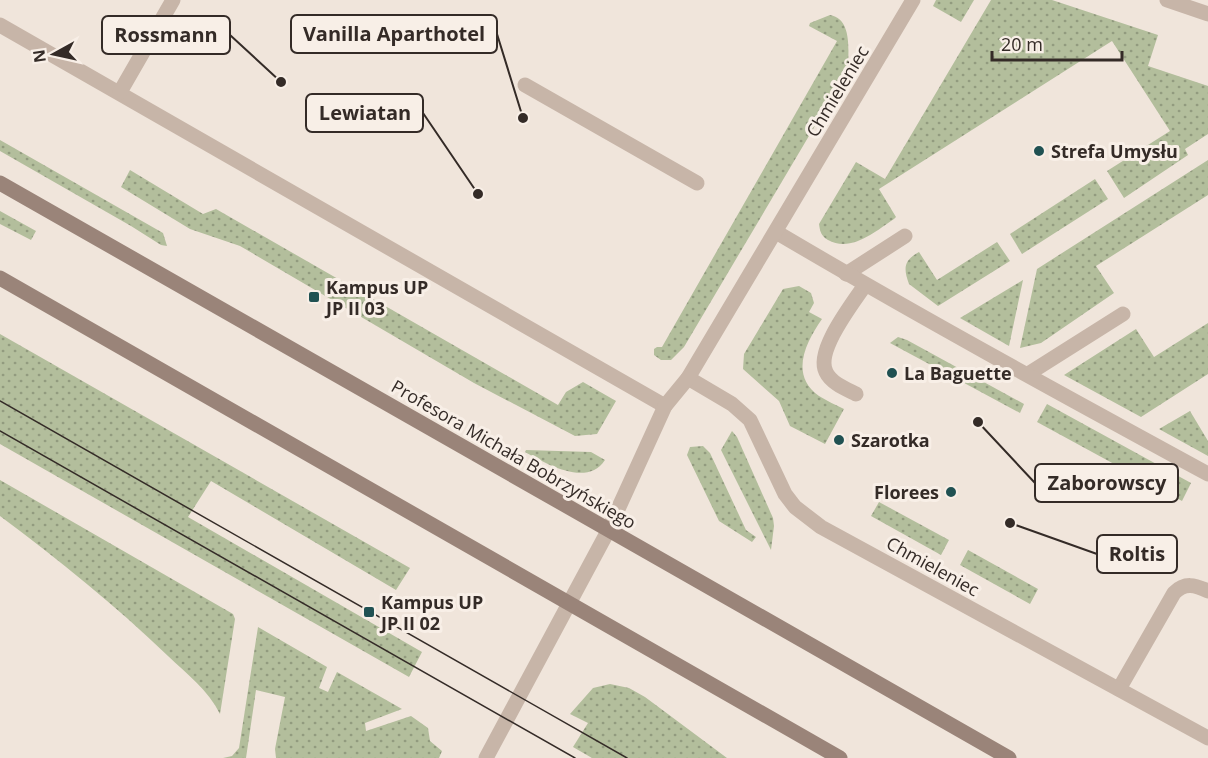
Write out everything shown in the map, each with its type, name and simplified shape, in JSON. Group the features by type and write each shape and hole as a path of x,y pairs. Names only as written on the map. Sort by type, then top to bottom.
{"main road":[{"name":"Profesora Michała Bobrzyńskiego","path":"0,183 1009,758"},
{"path":"0,278 840,758"}],"street":[{"path":"120,92 173,0"},
{"name":"Chmieleniec","path":"486,758 608,531 665,406 688,378 913,0"},
{"path":"1167,0 1208,14"},
{"path":"0,25 665,406"},
{"path":"525,85 697,183"},
{"path":"776,232 865,285 1208,474"},
{"path":"846,274 905,236"},
{"path":"856,394 831,379 824,366 824,359 838,326 865,285"},
{"path":"1028,375 1123,314"},
{"name":"Chmieleniec","path":"688,378 732,404 750,420 785,494 795,507 815,522 1208,738"},
{"path":"1119,689 1174,593 1185,585 1197,586 1208,591"}],"green space":[{"path":"936,0 974,0 961,22 933,6"},
{"path":"991,0 1052,0 1158,35 1148,66 1208,86 1208,134 1185,149 1188,155 1124,198 1107,171 1170,131 1112,41 879,189 896,217 879,229 863,239 845,244 828,240 821,233 819,224 856,162 885,179"},
{"path":"830,15 843,23 846,29 848,70 684,347 671,360 661,360 654,355 654,349 662,347 837,41 809,26 810,23"},
{"path":"0,140 163,233 167,246 161,245 0,151"},
{"path":"1208,160 1208,195 1096,266 1114,293 1041,343 1020,348 1037,269"},
{"path":"130,170 203,214 216,209 558,405 566,392 583,382 616,401 597,434 575,436 474,383 240,246 190,229 121,187"},
{"path":"1095,179 1108,199 1022,254 1010,234"},
{"path":"0,211 36,231 31,240 0,224"},
{"path":"997,242 1010,261 938,306 909,284 906,265 910,258 919,252 937,280"},
{"path":"1023,280 1009,346 960,318"},
{"path":"799,286 811,293 814,303 809,312 822,319 803,358 805,378 810,388 819,396 844,409 825,444 790,426 779,401 743,369 744,354 783,289"},
{"path":"1208,323 1208,374 1141,417 1064,375 1136,329 1154,357"},
{"path":"0,334 410,568 396,590 211,481 188,517 422,652 409,677 0,444"},
{"path":"898,337 1024,404 1020,413 890,343"},
{"path":"1047,404 1191,483 1182,501 1037,422"},
{"path":"1190,411 1208,441 1208,456 1159,429"},
{"path":"732,431 737,437 773,518 771,550 721,450"},
{"path":"703,446 710,453 746,530 756,537 752,542 719,521 687,455 690,447"},
{"path":"526,450 591,452 605,460 597,468 577,473 554,467 525,452"},
{"path":"0,480 233,614 235,619 220,714 197,683 128,619 0,516"},
{"path":"879,502 949,540 941,555 871,516"},
{"path":"968,550 1038,589 1030,604 960,565"},
{"path":"258,627 327,667 319,688 328,692 337,672 402,709 365,723 366,731 411,716 428,728 430,741 442,751 439,758 276,758 275,749 285,697 256,690 246,758 223,758 232,756 239,748"},
{"path":"610,684 629,688 645,697 727,758 592,758 573,747 588,723 570,714 593,688"}],"tram line":[{"path":"0,401 627,758"},
{"path":"0,431 575,758"}],"place":[{"name":"Rossmann","path":"281,82"},
{"name":"Vanilla Aparthotel","path":"523,118"},
{"name":"Strefa Umysłu","path":"1039,151"},
{"name":"Lewiatan","path":"478,194"},
{"name":"Kampus UP JP II 03","path":"314,297"},
{"name":"La Baguette","path":"892,373"},
{"name":"Zaborowscy","path":"978,422"},
{"name":"Szarotka","path":"839,440"},
{"name":"Florees","path":"951,492"},
{"name":"Roltis","path":"1010,523"},
{"name":"Kampus UP JP II 02","path":"369,612"}]}
